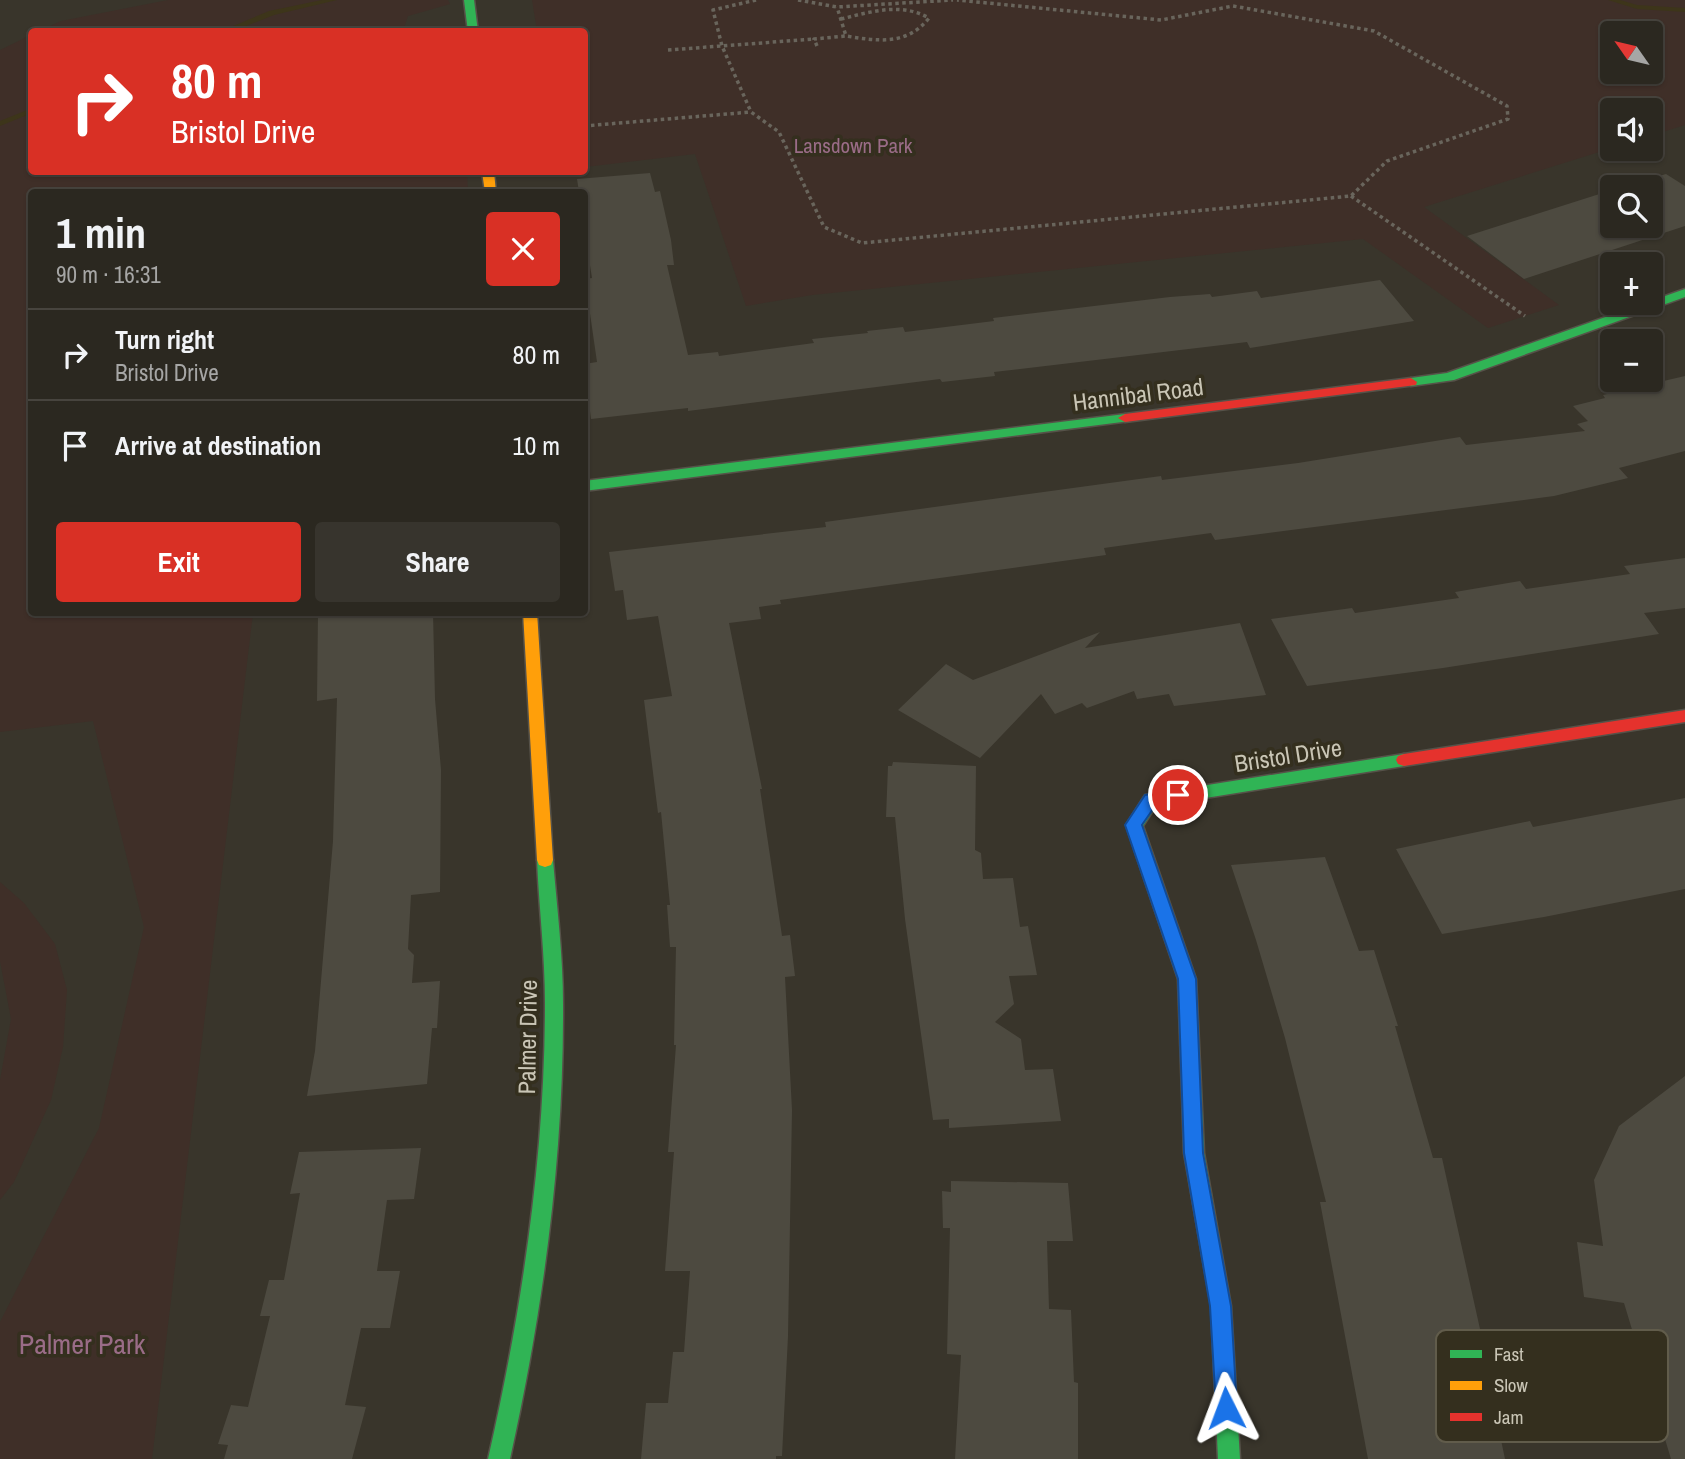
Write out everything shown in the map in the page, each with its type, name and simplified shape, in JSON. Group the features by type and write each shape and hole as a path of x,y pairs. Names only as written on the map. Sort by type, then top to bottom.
{"street":[{"path":"468,0 472,28"},
{"name":"Hannibal Road","path":"588,485 1449,377 1685,293"},
{"name":"Palmer Drive","path":"499,1459 518,1380 546,1177 554,1018 530,616"},
{"name":"Bristol Drive","path":"1229,1459 1221,1306 1194,1153 1187,979 1134,825 1151,800 1685,716"}],"path":[{"path":"756,0 713,10 722,46 751,112 779,132 824,227 862,243 1351,196 1387,161 1508,119 1507,106 1374,31 1233,6 1161,20 955,0 837,7 798,0"},
{"path":"668,50 846,36 880,42 899,40 923,28 929,18 920,9 898,6 841,19"},
{"path":"837,7 846,36"},
{"path":"814,39 817,46"},
{"path":"588,126 751,112"},
{"path":"1351,196 1558,339"}],"green space":[{"path":"168,0 448,0 450,4 408,16 404,28 46,28 61,21"},
{"name":"Lansdown Park","path":"532,0 1685,0 1685,125 1663,132 1663,98 1600,98 1600,152 1424,207 1559,305 1488,328 1363,239 812,295 746,306 695,154 588,167 588,28 537,28"},
{"name":"Palmer Park","path":"28,36 28,175 467,175 468,189 28,189 28,616 253,616 152,1459 0,1459 0,1322 99,1128 144,927 93,721 0,732 0,50"},
{"path":"0,882 24,903 55,944 67,990 63,1047 51,1100 14,1182 0,1200 0,1080 11,1019 0,961"}],"building":[{"path":"650,173 655,192 660,191 671,240 674,265 667,265 688,355 718,352 719,356 814,343 812,339 868,333 867,331 903,327 905,332 994,321 993,318 1170,297 1210,294 1212,297 1257,291 1261,298 1380,280 1414,321 1250,348 1247,342 994,372 995,376 942,382 940,379 688,411 688,408 591,419 588,363 597,362 588,300 588,279 592,278 588,253 588,189 579,189 577,179"},
{"path":"1666,174 1685,186 1685,226 1663,233 1663,175"},
{"path":"1600,194 1600,238 1649,238 1524,279 1467,236"},
{"path":"1685,376 1685,451 1619,468 1628,478 1554,496 1215,540 1211,533 1104,548 1106,555 780,600 781,604 759,607 761,619 729,623 762,789 782,936 790,935 795,976 785,977 792,1110 788,1336 782,1456 776,1456 776,1459 641,1459 646,1403 668,1403 673,1352 684,1352 690,1271 665,1271 674,1152 668,1152 676,1045 676,947 670,947 667,905 670,905 661,812 658,813 644,700 672,696 658,616 627,620 623,590 615,591 609,552 826,527 825,522 1161,476 1162,480 1298,463 1460,437 1466,445 1585,431 1577,424 1588,421 1573,406 1605,398 1603,395 1616,392 1663,392 1663,381"},
{"path":"1685,558 1685,608 1644,613 1659,634 1443,668 1307,686 1271,619 1352,608 1355,613 1459,598 1455,592 1520,581 1526,589 1630,574 1624,566"},
{"path":"318,616 433,616 435,699 441,770 440,892 411,895 408,949 414,955 412,983 440,981 437,1028 432,1028 427,1084 307,1096 315,1051 333,841 337,698 317,701"},
{"path":"1240,623 1266,695 1174,706 1169,694 1137,699 1134,691 1087,708 1082,703 1055,714 1041,694 980,758 898,710 946,664 973,680 1100,632 1085,648"},
{"path":"893,762 976,766 975,850 981,853 983,879 1013,878 1020,927 1028,926 1037,975 1009,976 1014,1004 995,1022 1021,1039 1025,1070 1053,1069 1061,1121 949,1128 949,1119 933,1120 905,919 895,817 886,817 888,766 892,766"},
{"path":"1685,798 1685,889 1544,917 1442,934 1396,849 1530,821 1533,827"},
{"path":"1325,857 1359,951 1374,950 1398,1026 1395,1026 1433,1158 1442,1158 1480,1330 1436,1330 1436,1442 1501,1442 1505,1459 1368,1459 1320,1202 1326,1202 1285,1038 1231,865"},
{"path":"1685,1076 1685,1459 1671,1459 1666,1442 1668,1442 1668,1330 1632,1330 1624,1303 1584,1297 1577,1242 1603,1246 1594,1180 1619,1126"},
{"path":"421,1148 414,1199 387,1200 377,1271 400,1271 390,1328 361,1328 345,1405 366,1407 352,1459 224,1459 228,1445 218,1444 231,1405 248,1407 270,1316 260,1316 269,1280 284,1280 300,1193 290,1194 299,1152"},
{"path":"951,1181 1068,1183 1073,1241 1047,1241 1049,1309 1071,1310 1074,1382 1078,1383 1078,1459 955,1459 961,1355 947,1354 950,1228 943,1228 942,1191 951,1192"}],"waterway":[{"path":"233,28 272,13 333,0"},
{"path":"1612,0 1637,7 1685,10"},
{"path":"0,124 28,112"}],"traffic: fast":[{"path":"469,0 472,28"},
{"path":"1411,382 1449,377 1685,293"},
{"path":"588,485 1125,418"},
{"path":"1229,1459 1221,1306 1194,1153 1187,979 1134,825 1151,800 1404,760"},
{"path":"499,1459 531,1296 549,1130 554,1000 545,860"}],"traffic: slow":[{"path":"488,175 491,189"},
{"path":"530,616 545,860"}],"traffic: jam":[{"path":"1125,418 1411,382"},
{"path":"1404,760 1685,716"}],"route":[{"path":"1178,795 1151,800 1134,825 1187,979 1194,1153 1221,1306 1226,1408"}]}
